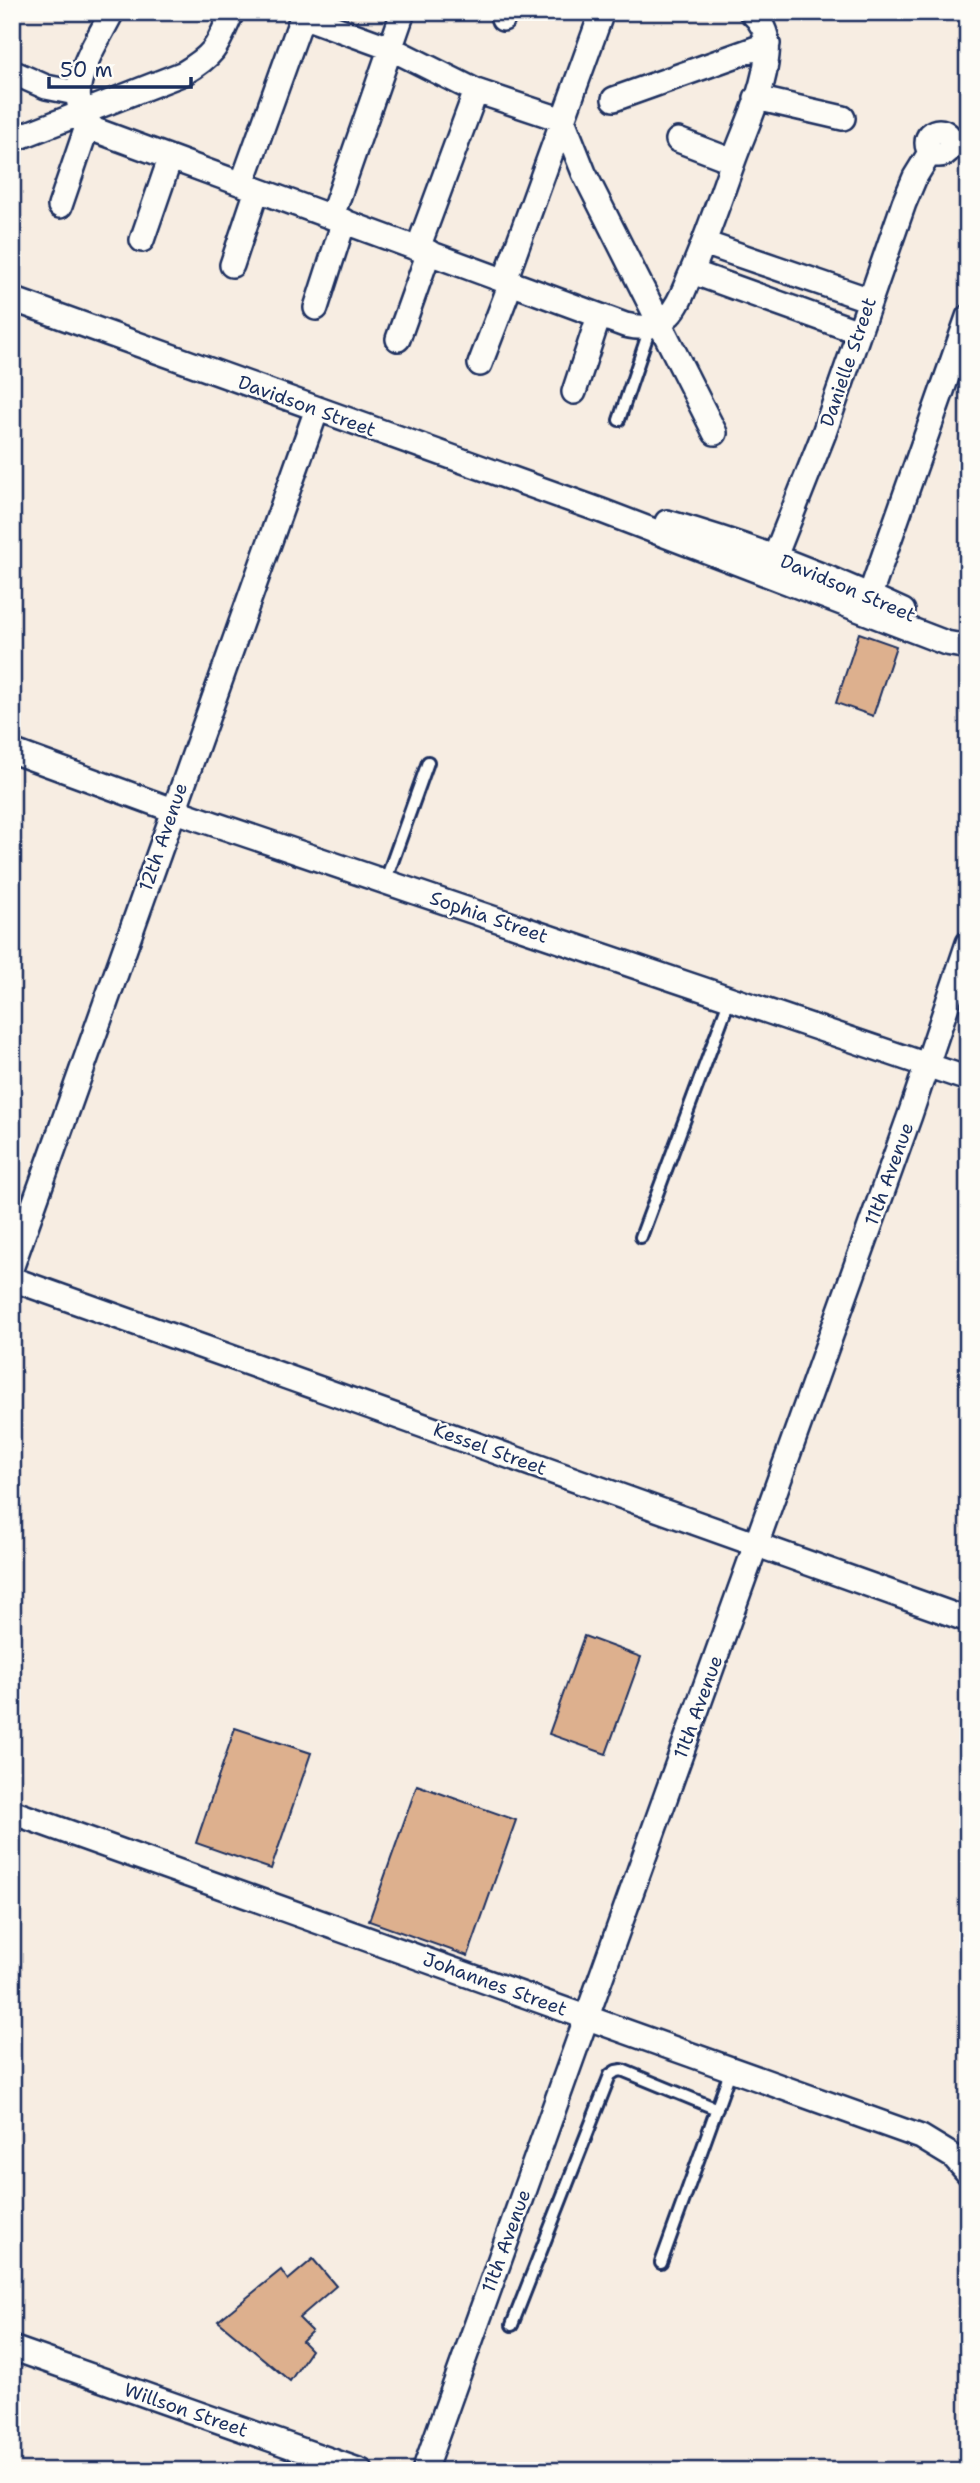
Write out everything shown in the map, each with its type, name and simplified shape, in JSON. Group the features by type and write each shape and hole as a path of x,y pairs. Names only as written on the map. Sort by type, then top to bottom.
{"street":[{"path":"12,140 199,65 216,48 232,12"},
{"path":"316,308 338,219 403,12"},
{"path":"480,364 562,120 603,12"},
{"path":"12,72 46,87 82,110 103,134 599,316 625,325 655,326 671,314 679,302 704,243 756,98 768,55 768,44 761,22 751,12"},
{"path":"232,265 249,187 303,14 390,48 475,91 562,120 655,326 715,433"},
{"path":"61,206 82,110 79,80 104,15"},
{"path":"614,99 768,44"},
{"path":"398,339 423,250 475,91"},
{"path":"756,98 843,118"},
{"path":"678,140 733,161"},
{"name":"Danielle Street","path":"771,566 824,433 904,203 930,151"},
{"path":"142,240 170,159"},
{"path":"704,243 870,300"},
{"path":"692,272 859,332"},
{"name":"Davidson Street","path":"12,299 602,511 771,566 946,643 968,646"},
{"path":"574,392 599,316"},
{"path":"870,595 968,317"},
{"name":"12th Avenue","path":"12,1266 317,409"},
{"path":"809,571 795,541 803,497 824,433"},
{"name":"Davidson Street","path":"771,566 809,571 870,595 950,634 968,646"},
{"name":"Sophia Street","path":"12,751 173,810 968,1079"},
{"name":"11th Avenue","path":"425,2471 910,1115 968,944"},
{"name":"Kessel Street","path":"12,1279 968,1620"},
{"name":"Johannes Street","path":"12,1812 921,2137 963,2157"},
{"name":"Willson Street","path":"12,2348 361,2471"}],"lane":[{"path":"619,420 655,326"},
{"path":"385,881 428,762"},
{"path":"641,1237 730,998"},
{"path":"661,2263 731,2069"},
{"path":"512,2325 610,2075 622,2070 717,2109"}],"building":[{"path":"859,633 896,646 873,716 836,703"},
{"path":"584,1636 641,1657 606,1754 549,1734"},
{"path":"235,1728 311,1753 271,1869 196,1843"},
{"path":"417,1785 516,1820 468,1956 369,1921"},
{"path":"313,2259 336,2286 299,2318 312,2331 302,2341 311,2350 290,2381 218,2321 281,2270 288,2280"}]}
